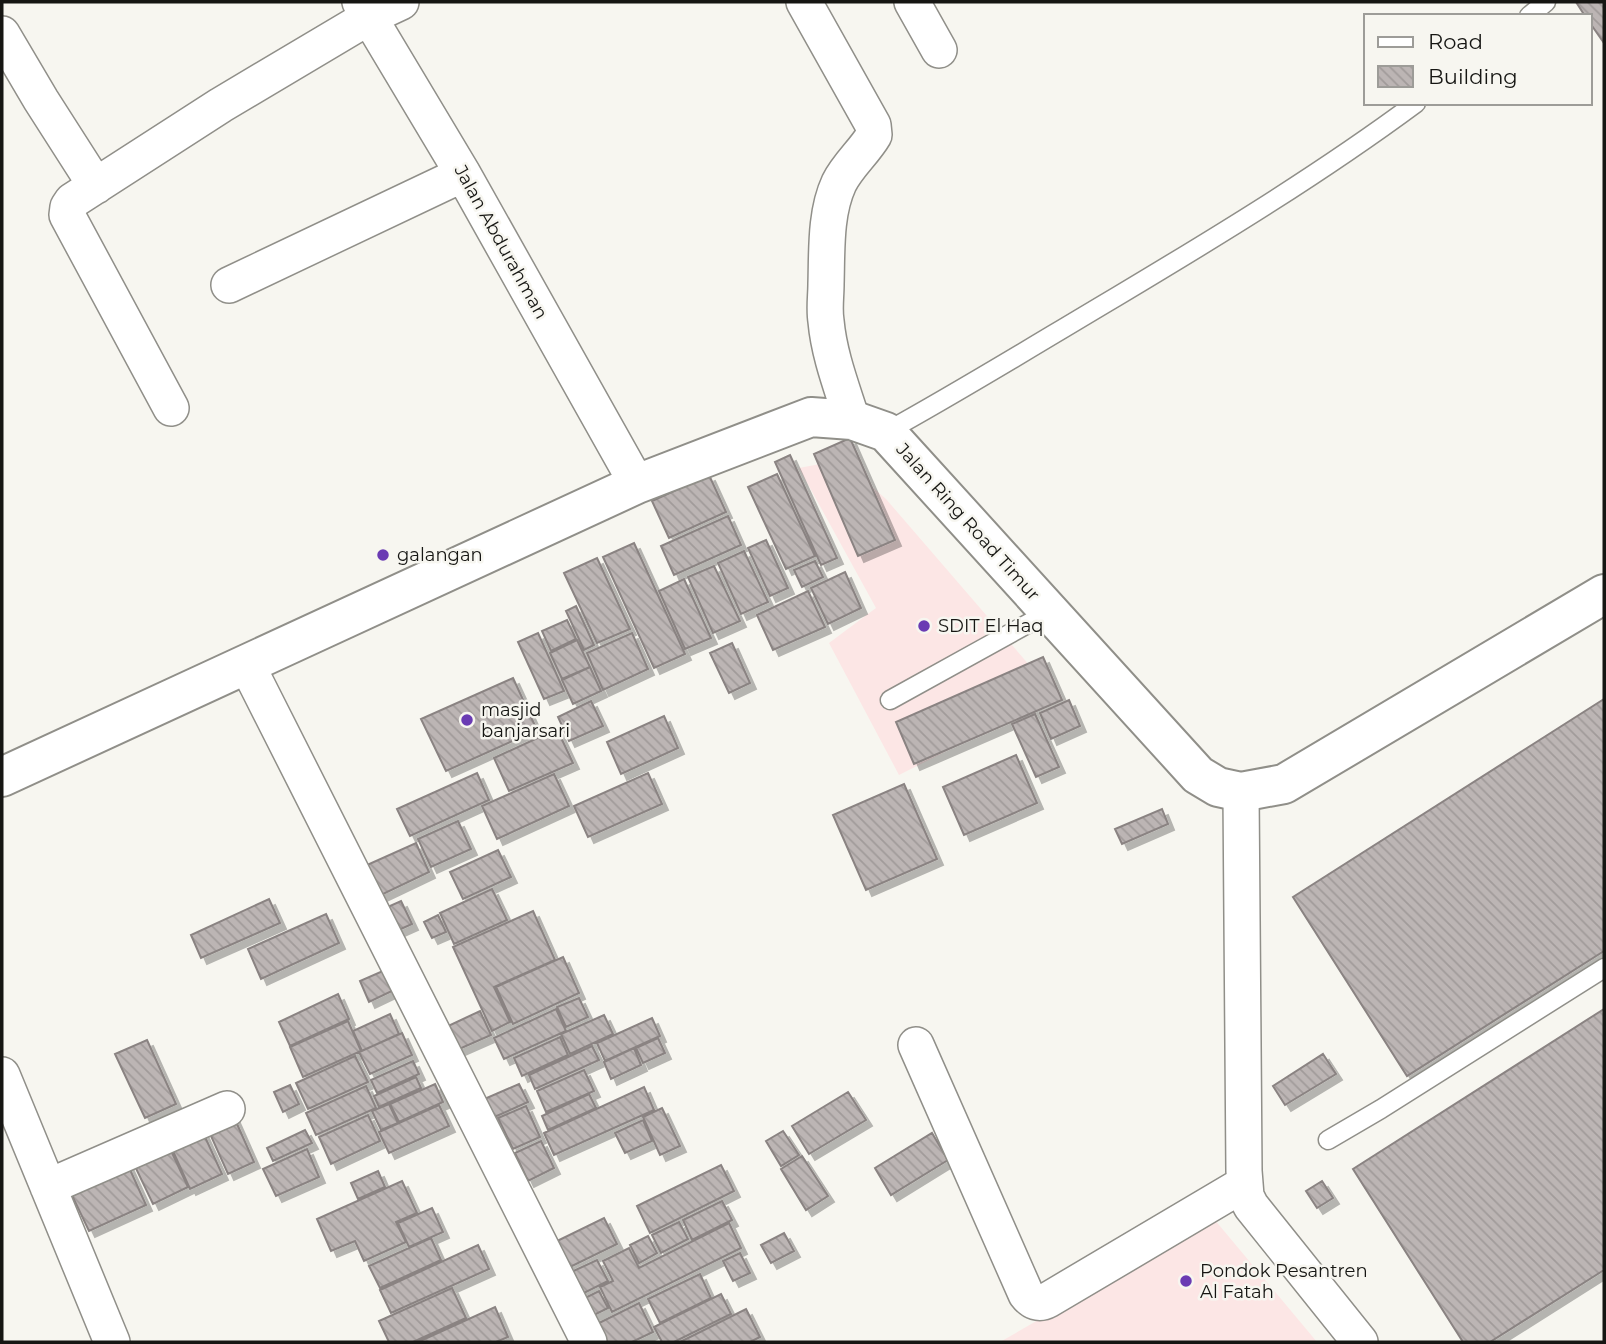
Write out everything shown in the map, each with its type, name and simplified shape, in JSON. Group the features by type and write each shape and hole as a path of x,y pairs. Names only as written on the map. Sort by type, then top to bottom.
{"street":[{"path":"171,408 67,215 68,207 72,201 364,10 401,2"},
{"path":"804,2 873,125 874,135 838,185 830,216 826,254 826,322 835,366 869,426"},
{"path":"912,2 939,51"},
{"name":"Jalan Abdurahman","path":"364,10 463,174 637,484"},
{"path":"2,34 96,186"},
{"path":"229,285 463,174"},
{"path":"2,777 637,484 811,417 869,426"},
{"name":"Jalan Ring Road Timur","path":"869,426 1049,612 1198,775 1218,787 1241,792 1284,784 1604,594"},
{"path":"247,665 589,1342"},
{"path":"1241,792 1246,1196 1303,1273 1360,1342"},
{"path":"916,1045 1031,1300 1042,1303 1048,1300 1244,1184"},
{"path":"2,1075 112,1342"},
{"path":"48,1187 227,1109"}],"lane":[{"path":"1531,14 1545,2"},
{"path":"869,426 941,402 1216,237 1359,146 1413,105"},
{"path":"890,700 1049,612"},
{"path":"1328,1140 1604,968"}],"shaded area":[{"name":"SDIT El Haq","path":"841,460 886,499 1056,696 899,775 829,643 876,608 799,468"},
{"name":"Pondok Pesantren Al Fatah","path":"1214,1219 1317,1342 1000,1342"}],"building":[{"path":"1576,2 1604,2 1604,43 1592,26 1592,14 1584,14"},
{"path":"850,438 895,540 858,556 814,454"},
{"path":"790,455 837,558 821,565 775,462"},
{"path":"777,474 815,556 786,569 748,487"},
{"path":"709,475 726,512 669,538 652,501"},
{"path":"728,516 741,545 674,575 661,546"},
{"path":"766,540 788,588 770,596 748,548"},
{"path":"634,543 685,654 654,668 603,557"},
{"path":"744,551 768,602 741,614 718,563"},
{"path":"597,558 630,629 597,643 564,573"},
{"path":"815,561 823,577 802,587 794,570"},
{"path":"714,566 740,621 713,633 688,577"},
{"path":"845,572 861,608 828,624 811,588"},
{"path":"684,579 711,638 685,649 659,591"},
{"path":"808,591 825,627 773,650 757,615"},
{"path":"576,606 594,645 584,650 566,611"},
{"path":"567,620 576,639 551,651 542,631"},
{"path":"538,633 564,691 544,699 518,642"},
{"path":"632,633 648,669 603,690 587,653"},
{"path":"577,640 590,667 562,679 550,653"},
{"path":"732,643 750,683 729,693 710,653"},
{"path":"1043,657 1062,700 914,764 896,722"},
{"path":"590,667 601,691 573,704 562,680"},
{"path":"513,678 537,730 446,771 421,719"},
{"path":"1604,699 1604,951 1407,1076 1293,897"},
{"path":"1069,700 1080,726 1051,739 1040,713"},
{"path":"591,701 603,726 569,741 558,717"},
{"path":"1035,714 1059,767 1036,777 1012,724"},
{"path":"664,716 678,748 621,774 607,742"},
{"path":"557,729 573,763 509,791 494,758"},
{"path":"1016,755 1037,803 964,835 943,787"},
{"path":"477,773 489,800 410,836 397,809"},
{"path":"648,773 662,804 588,837 574,806"},
{"path":"554,774 569,806 497,839 482,806"},
{"path":"904,784 937,859 866,890 833,815"},
{"path":"1162,809 1168,824 1122,844 1115,829"},
{"path":"458,821 471,849 431,867 418,839"},
{"path":"416,843 429,872 381,895 367,865"},
{"path":"498,850 511,877 463,899 450,872"},
{"path":"492,889 507,920 454,944 440,913"},
{"path":"269,899 280,923 201,958 191,935"},
{"path":"401,901 412,924 392,933 381,910"},
{"path":"533,911 555,960 494,987 510,1022 492,1031 453,947"},
{"path":"326,914 339,943 261,979 248,949"},
{"path":"438,915 446,932 432,938 424,922"},
{"path":"563,957 579,993 513,1024 496,987"},
{"path":"385,970 394,990 369,1002 360,981"},
{"path":"338,994 349,1019 290,1046 279,1022"},
{"path":"579,998 588,1017 566,1027 557,1007"},
{"path":"556,1009 566,1031 504,1059 494,1038"},
{"path":"1604,1009 1604,1270 1490,1342 1463,1342 1353,1169"},
{"path":"480,1011 491,1035 457,1050 446,1027"},
{"path":"390,1014 399,1034 362,1051 353,1031"},
{"path":"604,1015 613,1034 570,1054 561,1034"},
{"path":"652,1018 660,1036 605,1061 597,1043"},
{"path":"348,1021 361,1051 303,1077 290,1047"},
{"path":"402,1033 412,1055 370,1074 359,1052"},
{"path":"560,1037 568,1055 522,1076 514,1058"},
{"path":"658,1038 665,1053 643,1063 636,1048"},
{"path":"147,1040 176,1104 145,1118 115,1054"},
{"path":"592,1046 599,1060 535,1089 529,1075"},
{"path":"634,1048 641,1065 611,1079 604,1062"},
{"path":"1323,1054 1336,1074 1285,1105 1273,1086"},
{"path":"355,1056 368,1082 308,1109 296,1083"},
{"path":"413,1061 419,1074 377,1093 371,1080"},
{"path":"584,1070 594,1091 546,1112 537,1091"},
{"path":"416,1077 421,1088 379,1107 374,1096"},
{"path":"435,1084 443,1102 399,1122 390,1104"},
{"path":"519,1084 528,1102 490,1119 482,1100"},
{"path":"290,1085 299,1104 283,1112 274,1092"},
{"path":"366,1086 376,1108 316,1135 306,1113"},
{"path":"644,1087 654,1110 554,1155 544,1133"},
{"path":"848,1092 866,1120 809,1154 792,1126"},
{"path":"589,1094 596,1108 548,1130 542,1116"},
{"path":"389,1104 398,1123 381,1130 372,1111"},
{"path":"439,1105 449,1126 389,1153 379,1132"},
{"path":"526,1106 540,1137 513,1149 498,1118"},
{"path":"662,1108 680,1146 660,1155 643,1117"},
{"path":"233,1115 254,1162 228,1174 207,1127"},
{"path":"368,1115 380,1141 331,1164 319,1137"},
{"path":"643,1120 652,1141 625,1153 615,1133"},
{"path":"200,1126 222,1174 190,1189 168,1140"},
{"path":"305,1130 312,1143 273,1161 267,1148"},
{"path":"783,1131 799,1155 781,1166 766,1141"},
{"path":"932,1133 948,1160 891,1195 875,1168"},
{"path":"541,1141 554,1168 528,1181 515,1153"},
{"path":"167,1142 188,1187 153,1204 131,1158"},
{"path":"307,1149 319,1177 276,1196 263,1169"},
{"path":"802,1156 828,1196 806,1210 781,1169"},
{"path":"127,1163 146,1205 89,1231 69,1189"},
{"path":"721,1165 734,1191 650,1233 637,1206"},
{"path":"378,1171 385,1187 358,1199 351,1183"},
{"path":"402,1181 417,1213 396,1222 406,1242 364,1261 355,1241 331,1251 317,1219"},
{"path":"1322,1181 1333,1198 1317,1208 1306,1191"},
{"path":"722,1201 732,1220 692,1240 683,1220"},
{"path":"432,1208 443,1232 409,1247 398,1223"},
{"path":"604,1218 617,1244 566,1269 553,1243"},
{"path":"679,1222 688,1239 661,1253 652,1235"},
{"path":"729,1223 741,1248 612,1312 600,1287 613,1281 603,1261 629,1248 639,1268"},
{"path":"784,1233 794,1251 771,1263 761,1245"},
{"path":"648,1236 657,1253 639,1263 630,1245"},
{"path":"431,1238 441,1260 380,1288 369,1266"},
{"path":"478,1245 489,1269 391,1313 380,1290"},
{"path":"740,1253 750,1273 733,1281 723,1261"},
{"path":"597,1260 608,1281 578,1296 567,1274"},
{"path":"700,1274 711,1298 660,1323 648,1299"},
{"path":"452,1288 466,1318 413,1342 389,1342 379,1321"},
{"path":"599,1291 608,1308 588,1318 579,1301"},
{"path":"721,1294 731,1314 674,1342 662,1342 654,1327"},
{"path":"639,1303 653,1332 632,1342 603,1342 595,1325"},
{"path":"495,1307 508,1337 496,1342 418,1342"},
{"path":"746,1309 760,1337 750,1342 680,1342"}],"place":[{"name":"galangan","path":"383,555"},
{"name":"SDIT El Haq","path":"924,626"},
{"name":"masjid banjarsari","path":"467,720"},
{"name":"Pondok Pesantren Al Fatah","path":"1186,1281"}]}
